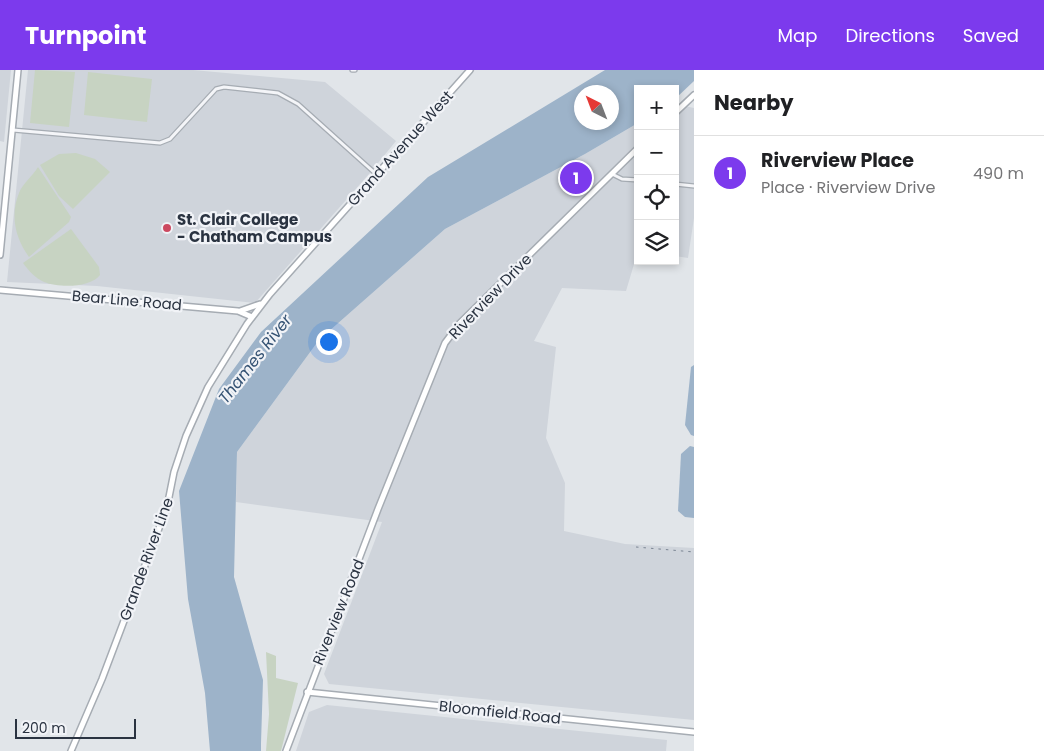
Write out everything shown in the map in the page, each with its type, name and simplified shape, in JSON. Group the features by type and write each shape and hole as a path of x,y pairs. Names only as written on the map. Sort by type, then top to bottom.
{"main road":[{"path":"0,255 18,70"},
{"name":"Grand Avenue West","path":"252,317 376,174 470,70"},
{"path":"679,109 694,95"},
{"name":"Riverview Drive","path":"370,532 440,354 452,332 634,152"},
{"name":"Bear Line Road","path":"0,290 238,311 252,317"},
{"path":"238,311 256,307 266,299"},
{"name":"Grande River Line","path":"71,751 102,679 167,507 186,436 208,387 252,317"},
{"name":"Riverview Road","path":"286,751 307,692 370,532"},
{"name":"Bloomfield Road","path":"307,692 694,732"}],"street":[{"path":"13,130 160,143 170,139 216,89 224,87 269,90 298,104 376,174"},
{"path":"612,173 622,179 634,180"},
{"path":"679,184 694,186"}],"shaded area":[{"path":"0,70 11,70 4,142 0,141"},
{"name":"St. Clair College - Chatham Campus","path":"28,70 193,70 325,82 396,141 255,303 97,286 7,282"},
{"path":"679,105 694,108 694,218 688,258 679,257"},
{"path":"634,125 634,264 626,291 562,288 534,341 556,347 546,438 565,483 564,531 625,544 694,548 694,720 329,684 324,674 382,522 236,502 237,452 319,340 445,229 585,154"},
{"path":"327,705 667,740 666,751 296,751 309,712"}],"green space":[{"path":"35,70 75,72 69,127 30,123"},
{"path":"88,72 152,79 147,122 84,115"},
{"path":"76,153 95,159 110,172 73,209 59,196 40,165 59,154"},
{"path":"38,167 71,217 69,222 29,257 17,234 15,210 20,190"},
{"path":"71,229 99,267 100,275 82,285 66,286 44,282 32,274 23,263"},
{"path":"266,652 276,656 276,678 298,683 281,751 266,751 269,714"}],"water":[{"name":"Thames River","path":"605,70 694,70 694,81 679,95 679,85 634,85 634,125 585,154 445,229 319,340 237,452 234,577 263,680 261,751 210,751 205,693 188,599 179,491 219,389 261,332 428,177 574,89 574,130 619,130 619,85 580,85"},
{"path":"694,365 694,436 691,435 685,425 691,367"},
{"path":"690,446 694,447 694,518 685,517 678,511 681,454"}],"railway":[{"path":"636,547 694,552"}],"place":[{"name":"Riverview Place","path":"576,178"},
{"name":"St. Clair College - Chatham Campus","path":"167,228"}]}
